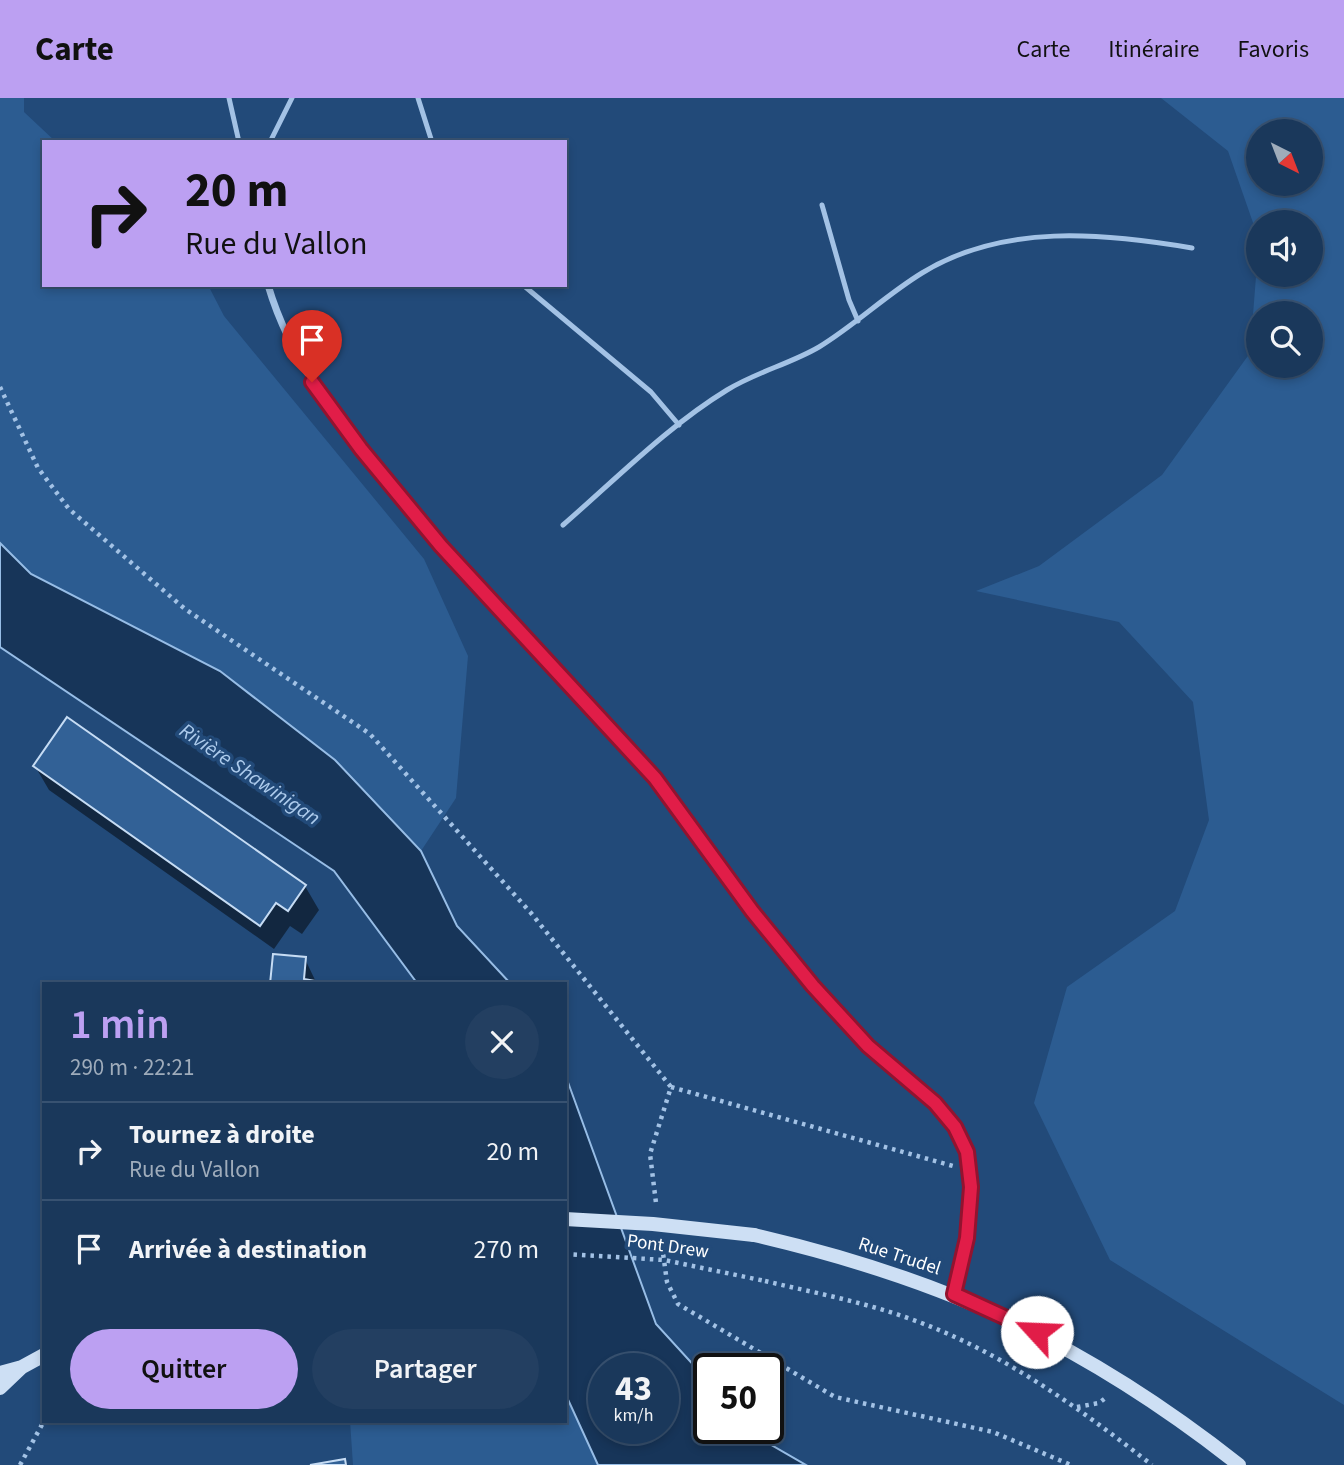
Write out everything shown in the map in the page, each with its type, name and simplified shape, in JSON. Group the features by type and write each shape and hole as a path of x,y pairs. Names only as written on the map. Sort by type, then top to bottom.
{"main road":[{"name":"Pont Drew","path":"567,1219 653,1224 754,1235"},
{"name":"Rue Trudel","path":"754,1235 862,1262 954,1294 1037,1332 1121,1381 1239,1465"},
{"path":"0,1373 22,1367 42,1356"},
{"path":"0,1388 22,1367"}],"street":[{"path":"269,287 300,362 361,449 476,586 655,778 752,911 813,986 879,1056 947,1116 962,1140 971,1171 969,1224 954,1294"}],"lane":[{"path":"229,98 239,140"},
{"path":"271,140 292,98"},
{"path":"418,98 431,140"},
{"path":"822,205 849,300 858,321"},
{"path":"563,525 679,425 726,390 803,356 858,321 923,272 949,259 990,246 1042,237 1092,235 1192,248"},
{"path":"525,287 650,392 679,425"}],"path":[{"path":"0,387 38,468 69,509 185,609 370,734 531,913 671,1087 971,1171"},
{"path":"657,1205 650,1154 671,1087"},
{"path":"662,1243 667,1282 678,1304 835,1397 993,1433 1070,1465"},
{"name":"Pont Drew","path":"567,1254 664,1260 856,1303 926,1325 1010,1364 1077,1407"},
{"path":"1077,1407 1103,1401 1121,1381"},
{"path":"1077,1407 1152,1465"},
{"path":"20,1465 43,1423"}],"shaded area":[{"path":"0,98 24,98 24,112 54,140 42,140 42,287 209,287 224,316 424,559 468,656 456,798 421,851 335,760 220,671 31,574 0,543"},
{"path":"1161,98 1344,98 1344,1405 1110,1260 1034,1103 1067,987 1175,911 1209,820 1193,702 1119,622 976,591 1039,566 1162,475 1246,359 1246,378 1323,378 1323,301 1254,301 1255,287 1323,287 1323,210 1249,210 1228,151"},
{"path":"567,1397 598,1465 353,1465 350,1423 567,1423"}],"water":[{"name":"Rivière Shawinigan","path":"0,543 31,574 220,671 335,760 421,851 457,926 509,982 416,982 334,871 0,647"},
{"path":"567,1079 656,1324 693,1364 693,1444 770,1444 806,1465 598,1465 588,1444 679,1444 679,1353 588,1353 588,1443 567,1397"}],"building":[{"path":"67,717 306,885 288,911 276,903 260,926 33,766"},
{"path":"273,954 306,957 304,979 321,982 270,982"},
{"path":"345,1459 346,1465 310,1465"}],"route":[{"path":"312,382 361,449 441,546 655,778 792,962 879,1056 947,1116 962,1140 971,1171 969,1224 954,1294 1037,1332"}]}
